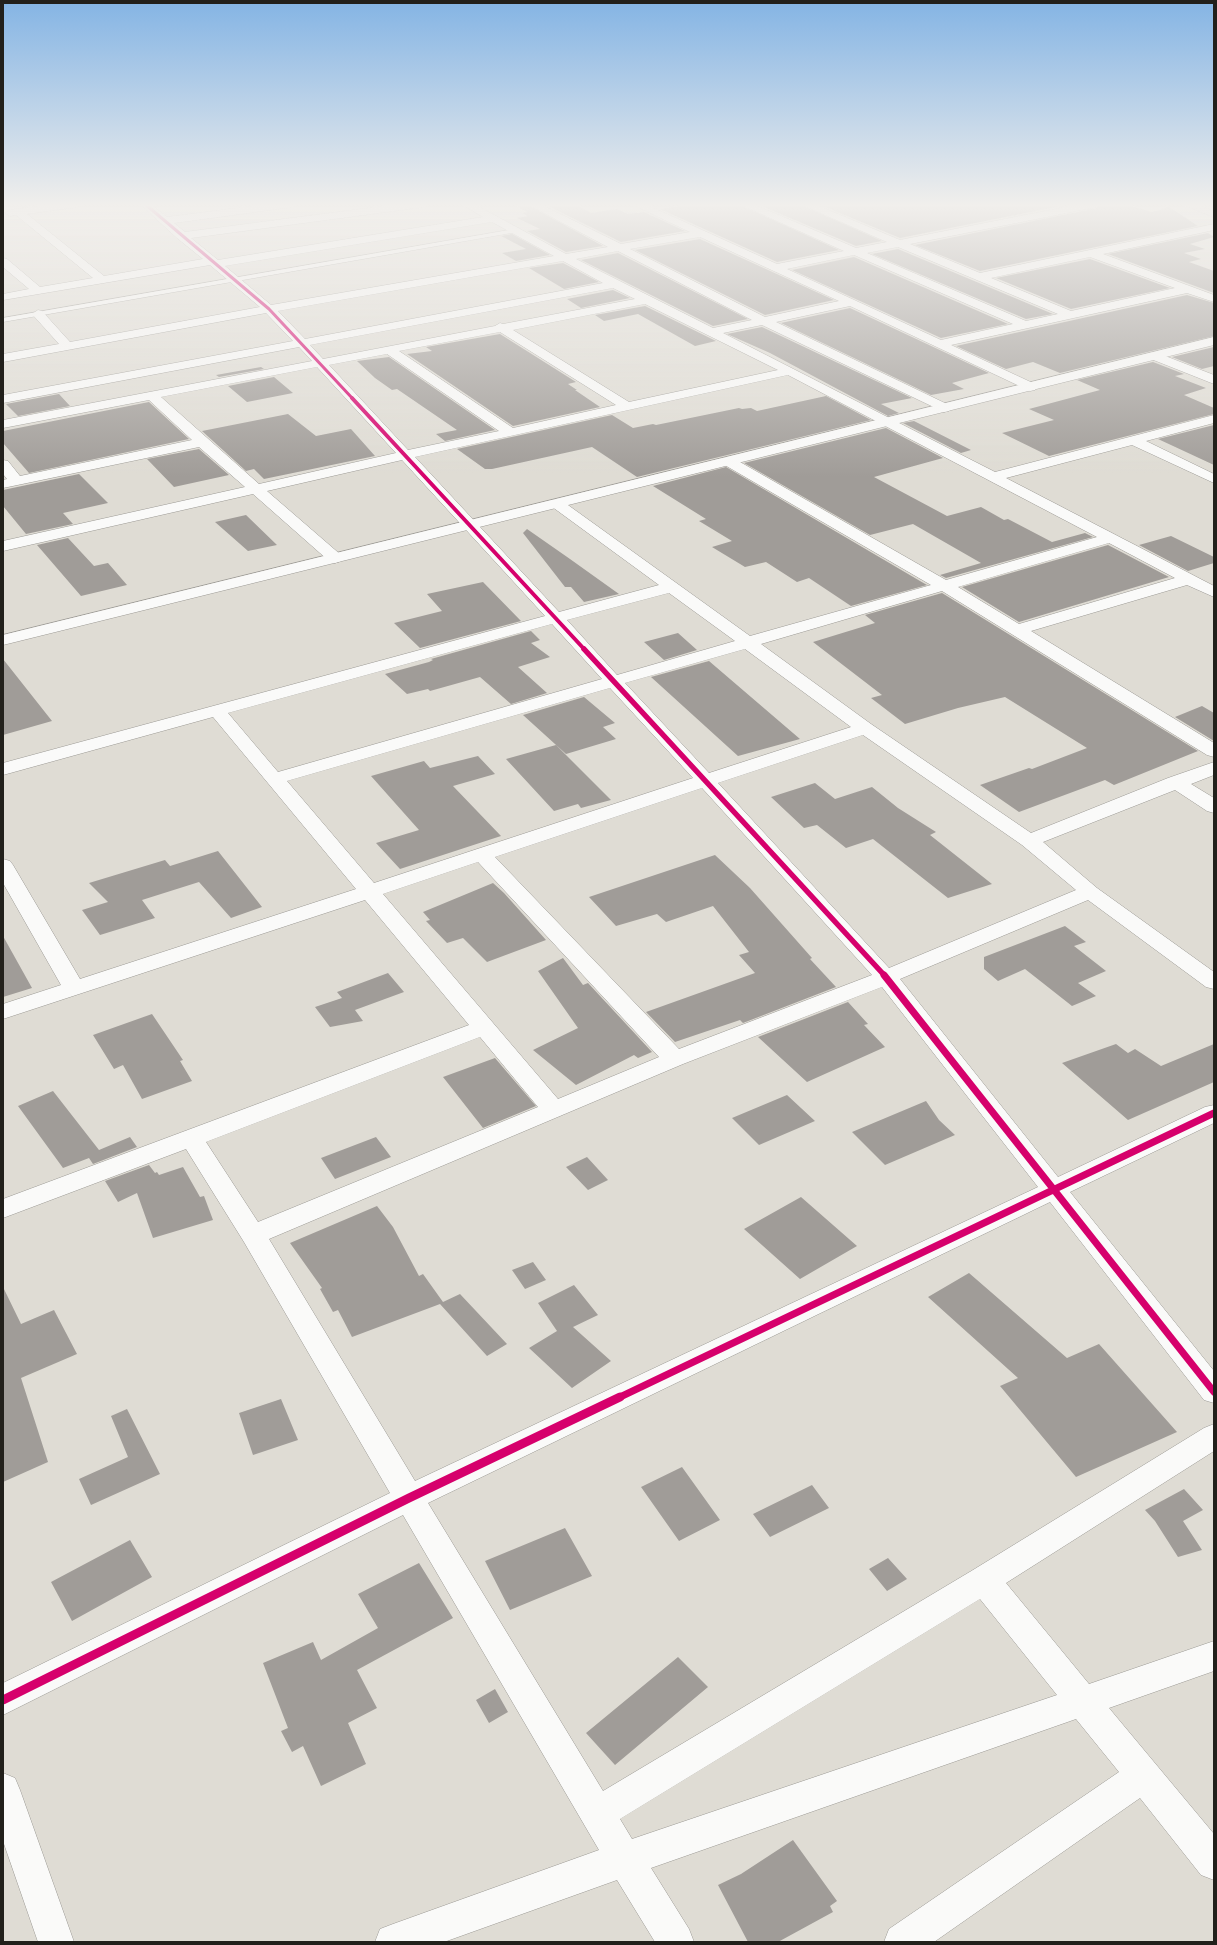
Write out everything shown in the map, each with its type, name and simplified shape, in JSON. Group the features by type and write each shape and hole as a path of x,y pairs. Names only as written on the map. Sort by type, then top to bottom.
{"street":[{"path":"3,297 16,295"},
{"path":"253,295 269,308 321,363 468,525 557,619 886,977 1214,1392"},
{"path":"3,358 344,295"},
{"path":"3,399 557,295"},
{"path":"637,295 790,371 1214,592"},
{"path":"712,295 944,408"},
{"path":"835,295 1030,387"},
{"path":"954,295 1025,325"},
{"path":"1022,295 1070,315"},
{"path":"939,344 1162,295"},
{"path":"1203,295 1214,299"},
{"path":"3,424 389,350 500,327 648,300"},
{"path":"713,332 851,302"},
{"path":"38,314 67,346"},
{"path":"500,327 628,406"},
{"path":"3,640 1214,341"},
{"path":"389,350 510,432"},
{"path":"1155,356 1214,380"},
{"path":"3,546 406,455 790,371"},
{"path":"105,380 125,401"},
{"path":"152,396 255,489 335,558"},
{"path":"993,477 1214,419"},
{"path":"1133,440 1214,479"},
{"path":"3,464 10,482 202,442"},
{"path":"728,461 945,586 1214,751"},
{"path":"556,503 865,728 1029,841 1090,892 1214,982"},
{"path":"274,779 1110,538"},
{"path":"1017,630 1189,579"},
{"path":"3,769 671,587"},
{"path":"217,711 554,1110"},
{"path":"3,1012 865,728"},
{"path":"1029,841 1175,782 1214,768"},
{"path":"1175,782 1214,807"},
{"path":"481,854 676,1058"},
{"path":"3,865 74,988"},
{"path":"253,1235 676,1058 886,977 1090,892"},
{"path":"3,1209 484,1027"},
{"path":"3,1700 409,1498 1214,1113"},
{"path":"191,1138 253,1235 597,1814 676,1942"},
{"path":"597,1814 984,1580 1214,1436"},
{"path":"984,1580 1214,1862"},
{"path":"393,1942 625,1859 1214,1656"},
{"path":"902,1942 1143,1776"},
{"path":"3,1790 56,1942"}],"lane":[{"path":"3,320 150,295"}],"building":[{"path":"589,295 623,295 630,298 581,308 567,299"},
{"path":"651,295 700,295 748,319 713,326"},
{"path":"725,295 823,295 834,300 765,315"},
{"path":"846,295 941,295 1008,324 941,338"},
{"path":"969,295 1007,295 1053,314 1026,319"},
{"path":"1037,295 1138,295 1071,309"},
{"path":"1187,295 1214,303 1214,336 1060,373 1033,362 1006,369 956,346"},
{"path":"645,306 716,341 695,346 638,314 604,321 595,315"},
{"path":"850,308 989,373 952,383 964,389 931,395 781,323"},
{"path":"762,327 912,398 881,404 899,413 888,416 770,353 727,334"},
{"path":"500,334 576,382 568,384 600,407 513,426 407,354 432,351 426,347"},
{"path":"1214,347 1214,366 1202,369 1172,357"},
{"path":"389,357 495,430 445,441 436,434 457,430 397,389 392,390 375,378 357,361"},
{"path":"1153,362 1184,374 1175,376 1206,388 1184,395 1214,408 1214,414 1049,456 1002,433 1054,420 1029,409 1100,390 1077,380"},
{"path":"261,367 264,369 219,377 216,375"},
{"path":"274,377 293,393 247,402 228,386"},
{"path":"59,394 70,406 18,416 6,404"},
{"path":"826,396 871,420 637,477 592,447 492,469 485,469 457,449 612,415 633,428 653,424 656,425 739,408 751,408 757,411"},
{"path":"149,402 189,439 29,473 3,443 3,431"},
{"path":"288,414 316,436 351,429 375,456 264,479 254,469 246,471 202,431"},
{"path":"914,421 971,450 961,453 903,423"},
{"path":"1214,425 1214,465 1158,439"},
{"path":"886,428 943,458 874,477 947,516 981,507 1004,520 1008,519 1052,542 1085,533 1093,537 946,578 940,575 981,563 913,524 870,535 744,463"},
{"path":"199,449 229,475 174,487 147,459"},
{"path":"726,467 927,585 851,606 809,578 797,582 766,562 745,567 712,547 732,541 699,521 706,519 653,486"},
{"path":"79,474 108,503 63,513 73,524 26,534 3,506 3,490"},
{"path":"246,515 277,545 248,551 215,522"},
{"path":"527,529 619,594 584,602 571,587 565,587 523,533"},
{"path":"1171,536 1214,557 1214,563 1188,571 1139,545"},
{"path":"68,538 94,566 108,563 127,585 81,596 37,545"},
{"path":"1108,545 1169,577 1019,622 962,587"},
{"path":"483,582 521,621 420,648 394,623 442,611 427,594"},
{"path":"942,593 1198,751 1114,785 1105,780 1019,812 980,785 1029,768 1032,769 1087,748 1005,697 958,708 905,724 871,698 882,695 813,642 875,623 865,615"},
{"path":"531,631 540,640 531,643 550,657 518,667 547,693 511,704 480,677 430,691 428,689 407,694 385,674 433,660 431,659"},
{"path":"678,633 697,650 664,660 644,642"},
{"path":"3,659 52,721 3,735"},
{"path":"709,661 800,739 738,756 651,677"},
{"path":"584,697 615,723 603,727 616,739 566,754 523,715"},
{"path":"1202,706 1214,713 1214,741 1175,717"},
{"path":"556,745 611,800 581,808 578,804 554,811 506,759"},
{"path":"478,756 495,774 453,786 501,836 400,869 376,843 419,830 371,776 424,761 430,768"},
{"path":"815,783 835,799 872,787 898,808 936,832 930,835 992,884 948,898 873,839 846,848 817,825 804,828 771,797"},
{"path":"218,851 262,907 231,918 199,882 142,900 155,918 100,935 82,910 108,902 89,883 165,860 170,866"},
{"path":"715,855 750,888 812,958 810,959 836,987 743,1023 740,1020 675,1042 646,1012 755,973 739,955 749,952 713,906 666,922 657,914 616,926 589,897"},
{"path":"493,883 504,893 546,940 487,962 463,938 447,943 426,921 430,920 423,912"},
{"path":"1065,926 1086,942 1074,946 1106,971 1078,983 1096,996 1072,1006 1025,969 998,981 984,969 984,957"},
{"path":"3,936 32,988 3,997"},
{"path":"563,958 583,985 588,983 652,1052 638,1058 634,1055 576,1085 533,1050 578,1028 538,971"},
{"path":"388,973 404,992 355,1010 363,1021 330,1027 315,1007 342,998 337,992"},
{"path":"848,1002 868,1024 864,1025 885,1047 807,1082 758,1037"},
{"path":"152,1014 183,1060 180,1061 192,1081 142,1099 123,1065 114,1069 93,1035"},
{"path":"1116,1044 1128,1053 1135,1049 1161,1066 1214,1044 1214,1082 1128,1120 1062,1063"},
{"path":"495,1058 536,1106 483,1128 443,1077"},
{"path":"53,1091 99,1150 130,1137 137,1147 93,1164 89,1158 63,1168 18,1106"},
{"path":"787,1095 815,1121 759,1145 732,1118"},
{"path":"926,1101 939,1120 955,1135 885,1165 852,1132"},
{"path":"376,1137 391,1157 335,1179 321,1158"},
{"path":"587,1157 608,1180 588,1190 566,1167"},
{"path":"149,1165 155,1173 157,1172 159,1175 183,1167 200,1197 204,1196 213,1220 153,1238 137,1193 118,1202 105,1181"},
{"path":"801,1197 857,1246 800,1279 744,1229"},
{"path":"377,1206 393,1227 419,1276 423,1274 443,1302 460,1294 507,1344 487,1356 440,1304 352,1337 338,1310 333,1312 320,1289 322,1288 290,1243"},
{"path":"533,1262 546,1280 525,1289 512,1270"},
{"path":"969,1273 1067,1358 1099,1344 1177,1432 1076,1477 1000,1386 1018,1378 928,1297"},
{"path":"574,1285 598,1315 573,1327 611,1361 572,1388 529,1348 557,1331 538,1303"},
{"path":"3,1287 21,1324 54,1310 77,1354 21,1378 48,1462 3,1482"},
{"path":"281,1399 298,1440 253,1455 239,1413"},
{"path":"127,1409 160,1474 91,1505 79,1479 128,1457 111,1416"},
{"path":"682,1467 720,1520 679,1541 641,1487"},
{"path":"812,1485 829,1508 770,1537 753,1514"},
{"path":"1184,1489 1203,1510 1183,1521 1202,1550 1178,1557 1155,1521 1145,1510"},
{"path":"565,1528 592,1576 510,1610 485,1561"},
{"path":"130,1540 152,1577 72,1621 51,1582"},
{"path":"888,1558 907,1579 887,1591 869,1569"},
{"path":"419,1563 453,1618 357,1670 377,1708 348,1723 366,1764 321,1786 303,1746 292,1752 281,1731 288,1728 263,1663 313,1642 321,1660 378,1628 358,1594"},
{"path":"678,1657 708,1687 615,1765 586,1733"},
{"path":"495,1689 508,1712 489,1723 476,1700"},
{"path":"793,1840 837,1901 830,1906 833,1912 778,1942 748,1942 718,1885 741,1874"}],"cycle path":[{"path":"252,295 269,309 302,343 886,977 1214,1392"},
{"path":"3,1700 409,1498 1214,1113"}]}
